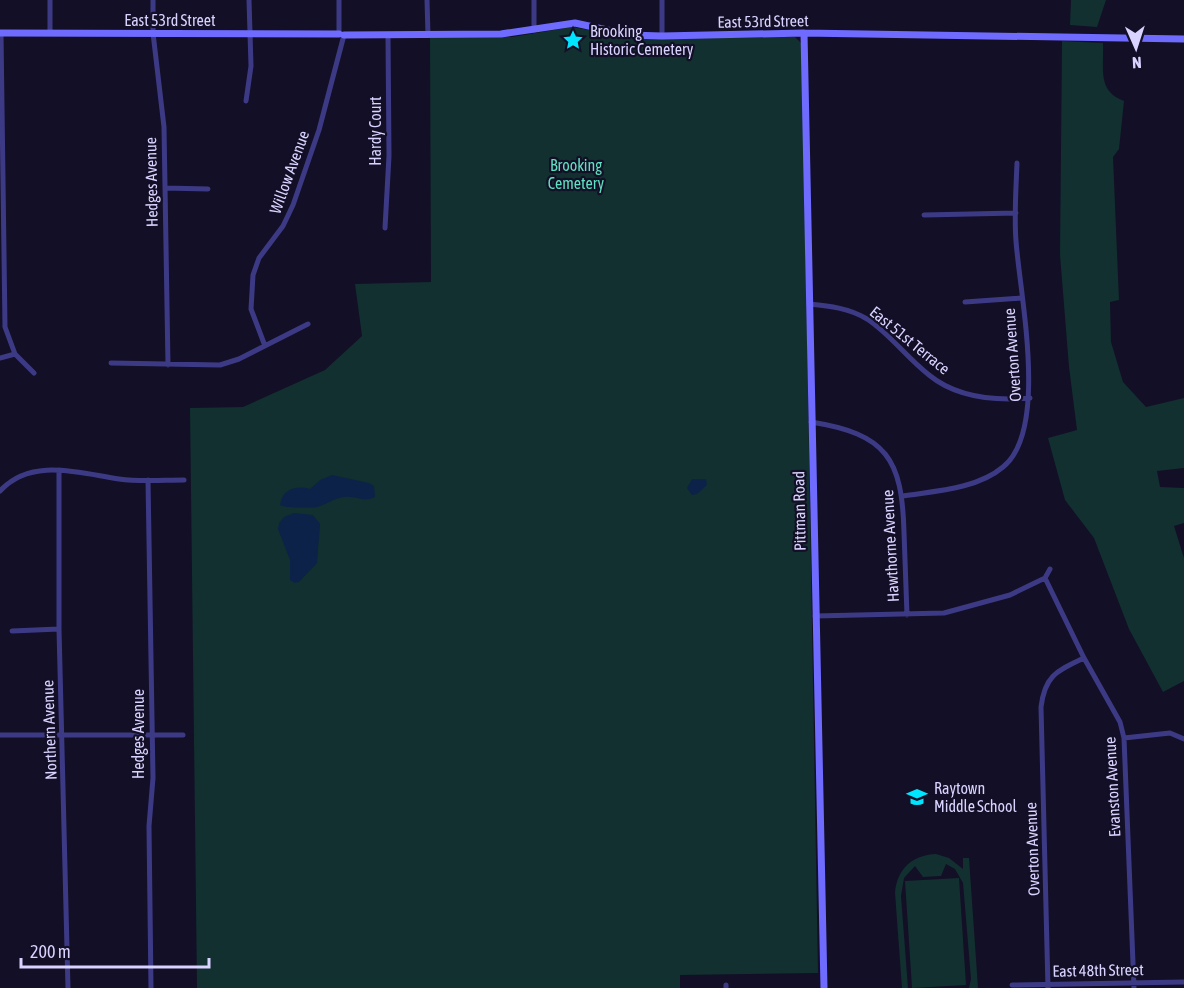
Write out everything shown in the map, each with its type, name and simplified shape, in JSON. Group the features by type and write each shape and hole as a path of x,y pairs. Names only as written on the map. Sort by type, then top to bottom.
{"street":[{"path":"50,0 50,33"},
{"name":"Hedges Avenue","path":"153,0 153,33 164,127 168,365"},
{"path":"246,101 251,66 249,0"},
{"name":"Willow Avenue","path":"265,346 251,309 253,275 259,258 283,226 293,205 319,130 342,34 339,0"},
{"path":"427,0 428,35"},
{"path":"534,0 534,30"},
{"path":"662,0 662,36"},
{"name":"East 53rd Street","path":"1,33 501,34 575,23 630,34 662,36 804,33 1184,39"},
{"path":"1,33 5,327 15,354 34,373"},
{"name":"Pittman Road","path":"804,33 824,988"},
{"name":"Hardy Court","path":"384,228 389,156 388,35"},
{"name":"Overton Avenue","path":"903,496 970,483 1003,468 1022,442 1030,398 1016,213 1017,163"},
{"path":"165,188 208,189"},
{"path":"924,215 1016,213"},
{"path":"965,302 1021,298"},
{"name":"East 51st Terrace","path":"809,304 840,308 867,320 927,374 952,389 991,399 1030,398"},
{"path":"111,363 220,365 308,324"},
{"path":"0,358 15,354"},
{"name":"Hawthorne Avenue","path":"811,422 848,429 877,446 894,466 903,496 907,615"},
{"path":"0,491 18,477 29,472 59,470 84,472 120,480 184,480"},
{"name":"Northern Avenue","path":"59,470 59,629 68,988"},
{"name":"Hedges Avenue","path":"148,480 152,735 149,826 152,988"},
{"path":"815,616 945,613 978,606 1010,595 1045,578 1050,569"},
{"name":"Evanston Avenue","path":"1045,578 1084,658 1120,722 1124,738 1134,985"},
{"path":"12,631 59,629"},
{"name":"Overton Avenue","path":"1048,986 1041,706 1043,691 1053,674 1084,658"},
{"path":"1124,738 1170,733 1184,739"},
{"path":"0,735 183,735"},
{"name":"East 48th Street","path":"1012,985 1134,985 1184,982"}],"green space":[{"path":"1071,0 1106,0 1097,27 1070,25"},
{"name":"Brooking Cemetery","path":"572,27 633,38 795,37 802,44 818,973 680,975 680,988 197,988 190,408 243,407 325,370 362,336 355,284 431,282 430,38 512,37"},
{"path":"1062,41 1103,43 1103,70 1106,85 1115,97 1124,101 1119,149 1113,157 1119,300 1110,302 1111,342 1123,382 1146,407 1184,398 1184,468 1157,471 1160,487 1184,488 1184,523 1174,526 1184,558 1184,681 1163,692 1129,629 1094,538 1065,500 1048,438 1077,430 1069,367 1060,255"},
{"path":"936,854 949,858 963,869 963,858 969,858 978,988 969,988 971,979 963,883 955,869 946,864 941,876 923,877 915,866 904,878 901,896 908,988 902,988 896,884 903,870 913,860"},
{"path":"959,878 966,985 912,988 905,881"}],"water":[{"path":"332,475 369,483 374,486 375,497 367,499 344,497 314,507 280,505 284,495 290,490 310,489 320,480"},
{"path":"692,479 706,479 707,485 697,494 692,495 687,488"},
{"path":"294,513 313,515 320,524 317,563 299,582 295,583 290,580 290,560 278,529 284,517"}],"place":[{"name":"Brooking Historic Cemetery","path":"573,40"},
{"name":"Raytown Middle School","path":"917,797"}]}
